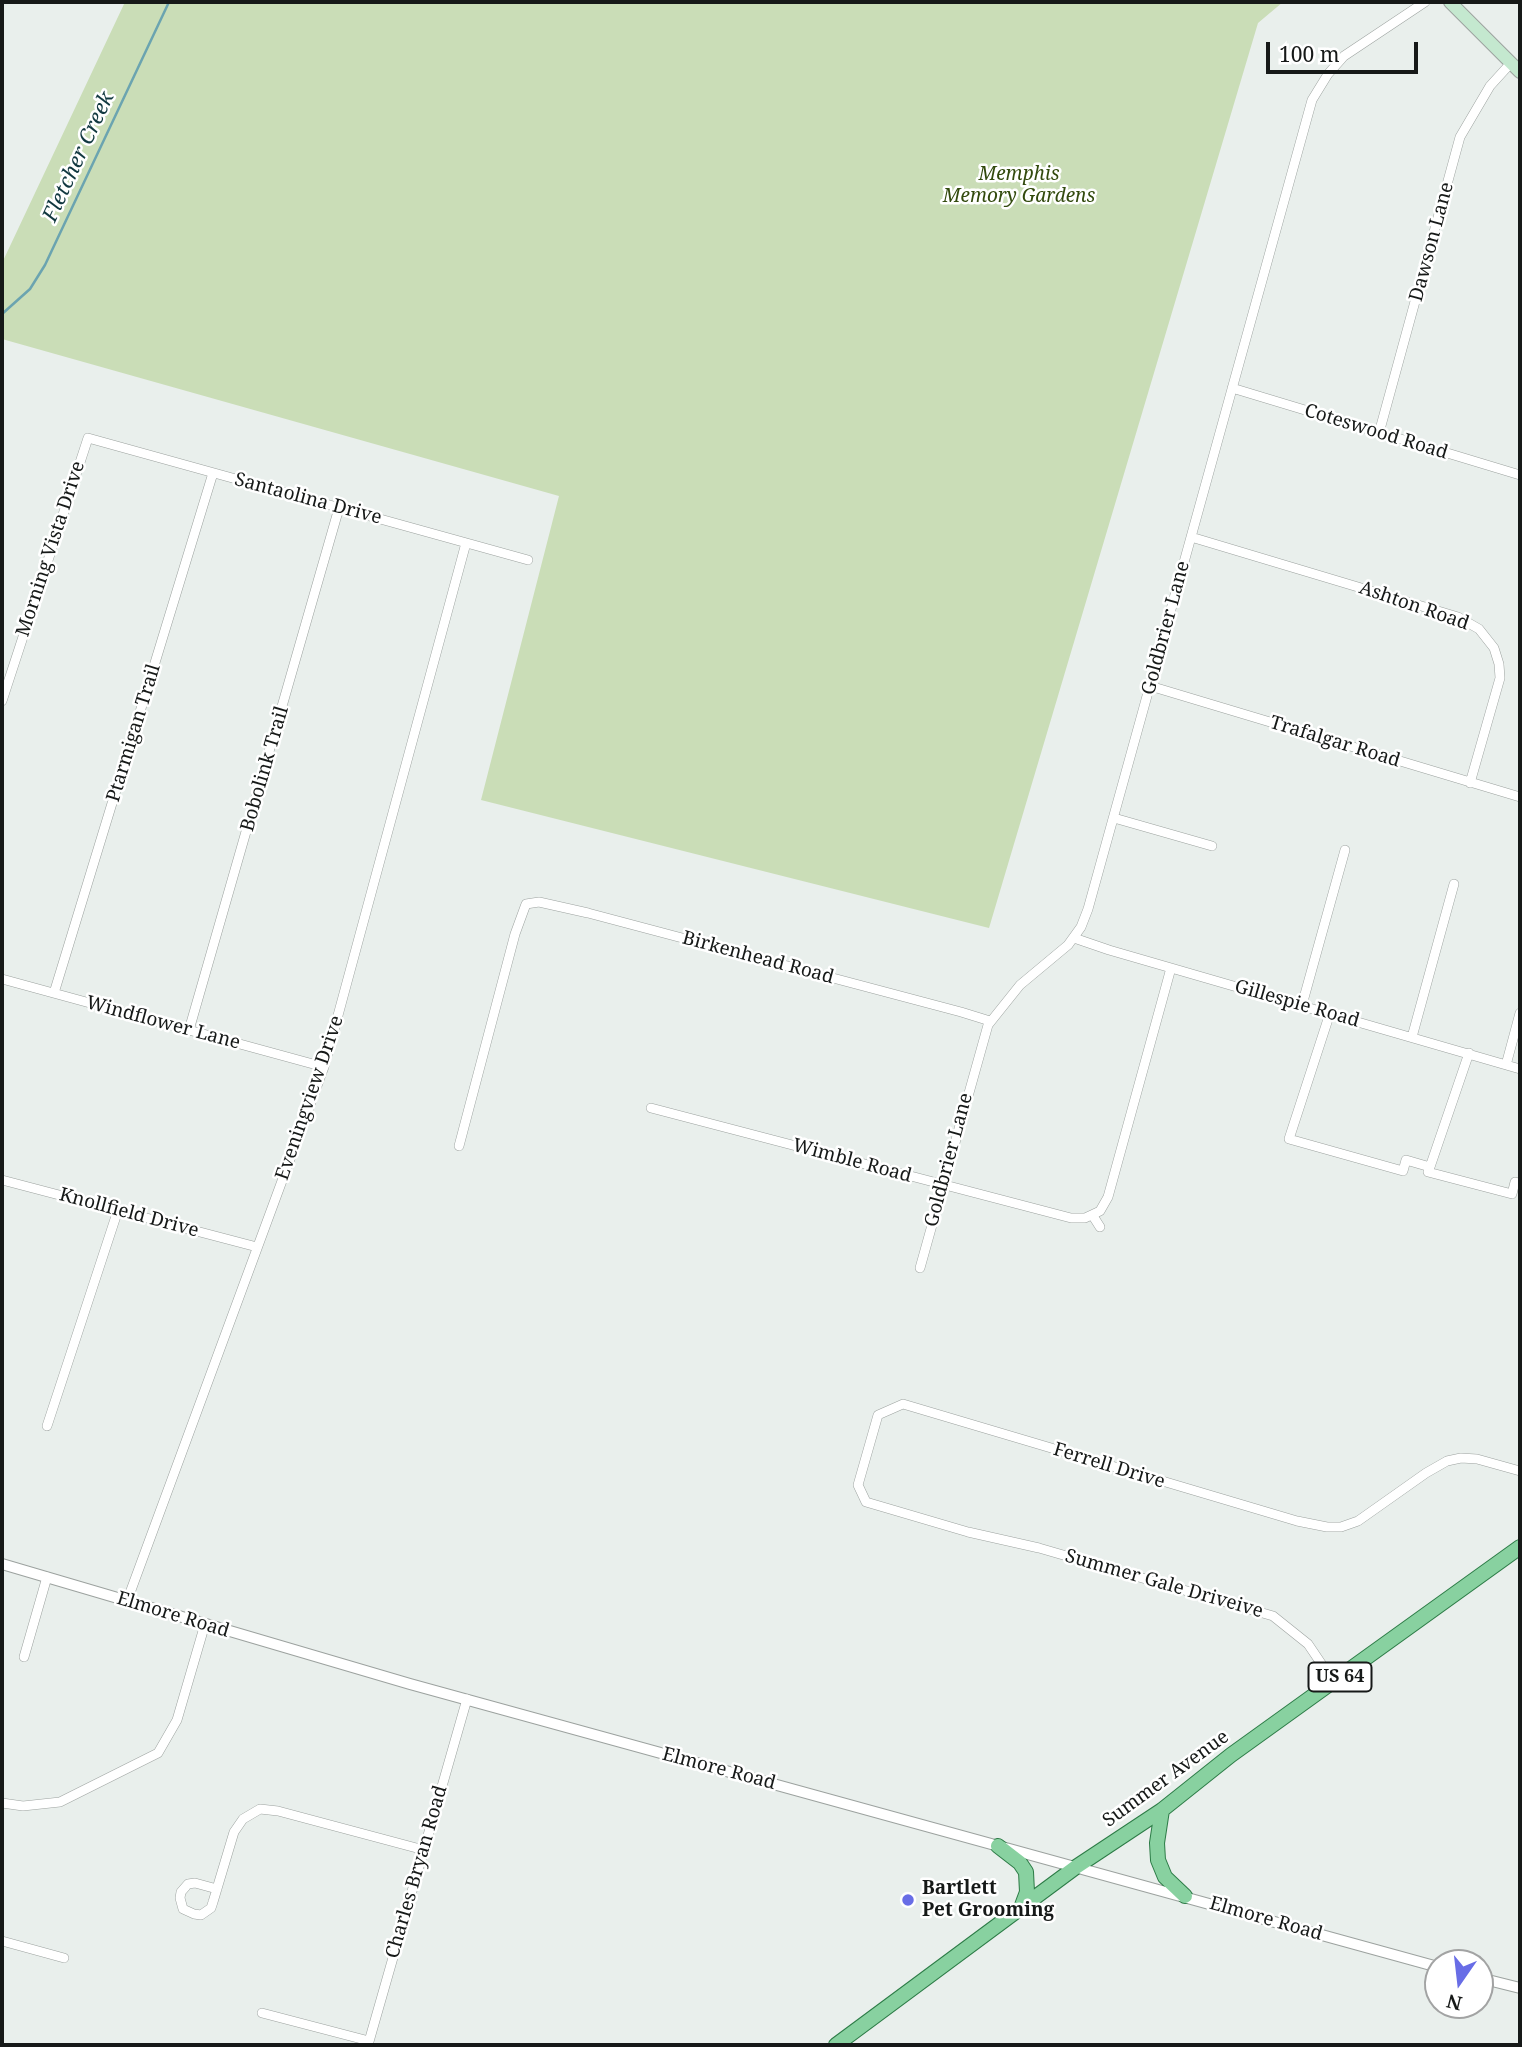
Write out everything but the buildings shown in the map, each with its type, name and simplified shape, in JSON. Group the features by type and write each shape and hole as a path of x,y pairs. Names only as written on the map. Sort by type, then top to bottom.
{"main road":[{"path":"1450,2 1515,68"},
{"name":"Summer Avenue","path":"836,2045 1076,1867 1162,1810 1231,1755 1520,1547"},
{"path":"1162,1810 1157,1843 1158,1860 1165,1877 1185,1896"},
{"path":"998,1846 1020,1863 1026,1872 1027,1892 1020,1909"}],"street":[{"name":"Goldbrier Lane","path":"920,1268 978,1054 990,1021 1020,985 1074,937 1088,909 1315,94 1328,74 1349,52 1425,2"},
{"name":"Dawson Lane","path":"1379,433 1460,137 1490,86 1515,68"},
{"name":"Coteswood Road","path":"1233,388 1520,475"},
{"name":"Santaolina Drive","path":"88,438 528,559"},
{"name":"Morning Vista Drive","path":"2,701 88,438"},
{"name":"Ptarmigan Trail","path":"54,993 213,473"},
{"name":"Bobolink Trail","path":"189,1030 339,508"},
{"name":"Ashton Road","path":"1191,537 1458,617 1479,629 1494,648 1500,678 1470,783"},
{"name":"Eveningview Drive","path":"127,1601 324,1067 466,542"},
{"name":"Trafalgar Road","path":"1150,686 1520,797"},
{"path":"1114,818 1212,846"},
{"path":"1301,1005 1345,850"},
{"path":"1412,1037 1454,884"},
{"name":"Birkenhead Road","path":"459,1146 515,935 526,904 539,902 588,913 990,1021"},
{"name":"Gillespie Road","path":"1074,937 1171,968 1520,1069"},
{"path":"1100,1227 1093,1216 1105,1205 1108,1197 1171,968"},
{"name":"Windflower Lane","path":"2,979 324,1067"},
{"path":"1330,1013 1289,1139 1403,1171 1406,1160 1430,1167"},
{"path":"1506,1065 1520,1013"},
{"path":"1469,1053 1428,1172 1512,1195 1516,1182 1520,1184"},
{"name":"Wimble Road","path":"651,1108 1071,1218 1093,1216"},
{"name":"Knollfield Drive","path":"2,1180 257,1247"},
{"path":"47,1426 118,1210"},
{"name":"Ferrell Drive","path":"968,1532 866,1502 858,1485 877,1415 903,1404 1327,1527 1341,1527 1358,1521 1447,1461 1477,1459 1520,1471"},
{"name":"Summer Gale Driveive","path":"968,1532 1039,1548 1273,1616 1308,1644 1333,1681"},
{"name":"Elmore Road","path":"2,1564 467,1699 1424,1963"},
{"path":"24,1657 47,1577"},
{"path":"2,1803 23,1806 60,1802 158,1753 177,1720 205,1625"},
{"name":"Charles Bryan Road","path":"369,2043 467,1699"},
{"path":"217,1889 234,1832 243,1819 260,1809 278,1811 424,1850"},
{"path":"2,1941 64,1958"},
{"path":"1494,1982 1520,1988"},
{"path":"262,2013 369,2043"}],"green space":[{"name":"Memphis Memory Gardens","path":"125,2 1283,2 1258,23 989,928 481,800 559,496 2,339 2,263"}],"waterway":[{"name":"Fletcher Creek","path":"2,314 30,289 45,265 169,2"}],"place":[{"name":"Bartlett Pet Grooming","path":"908,1900"}]}
